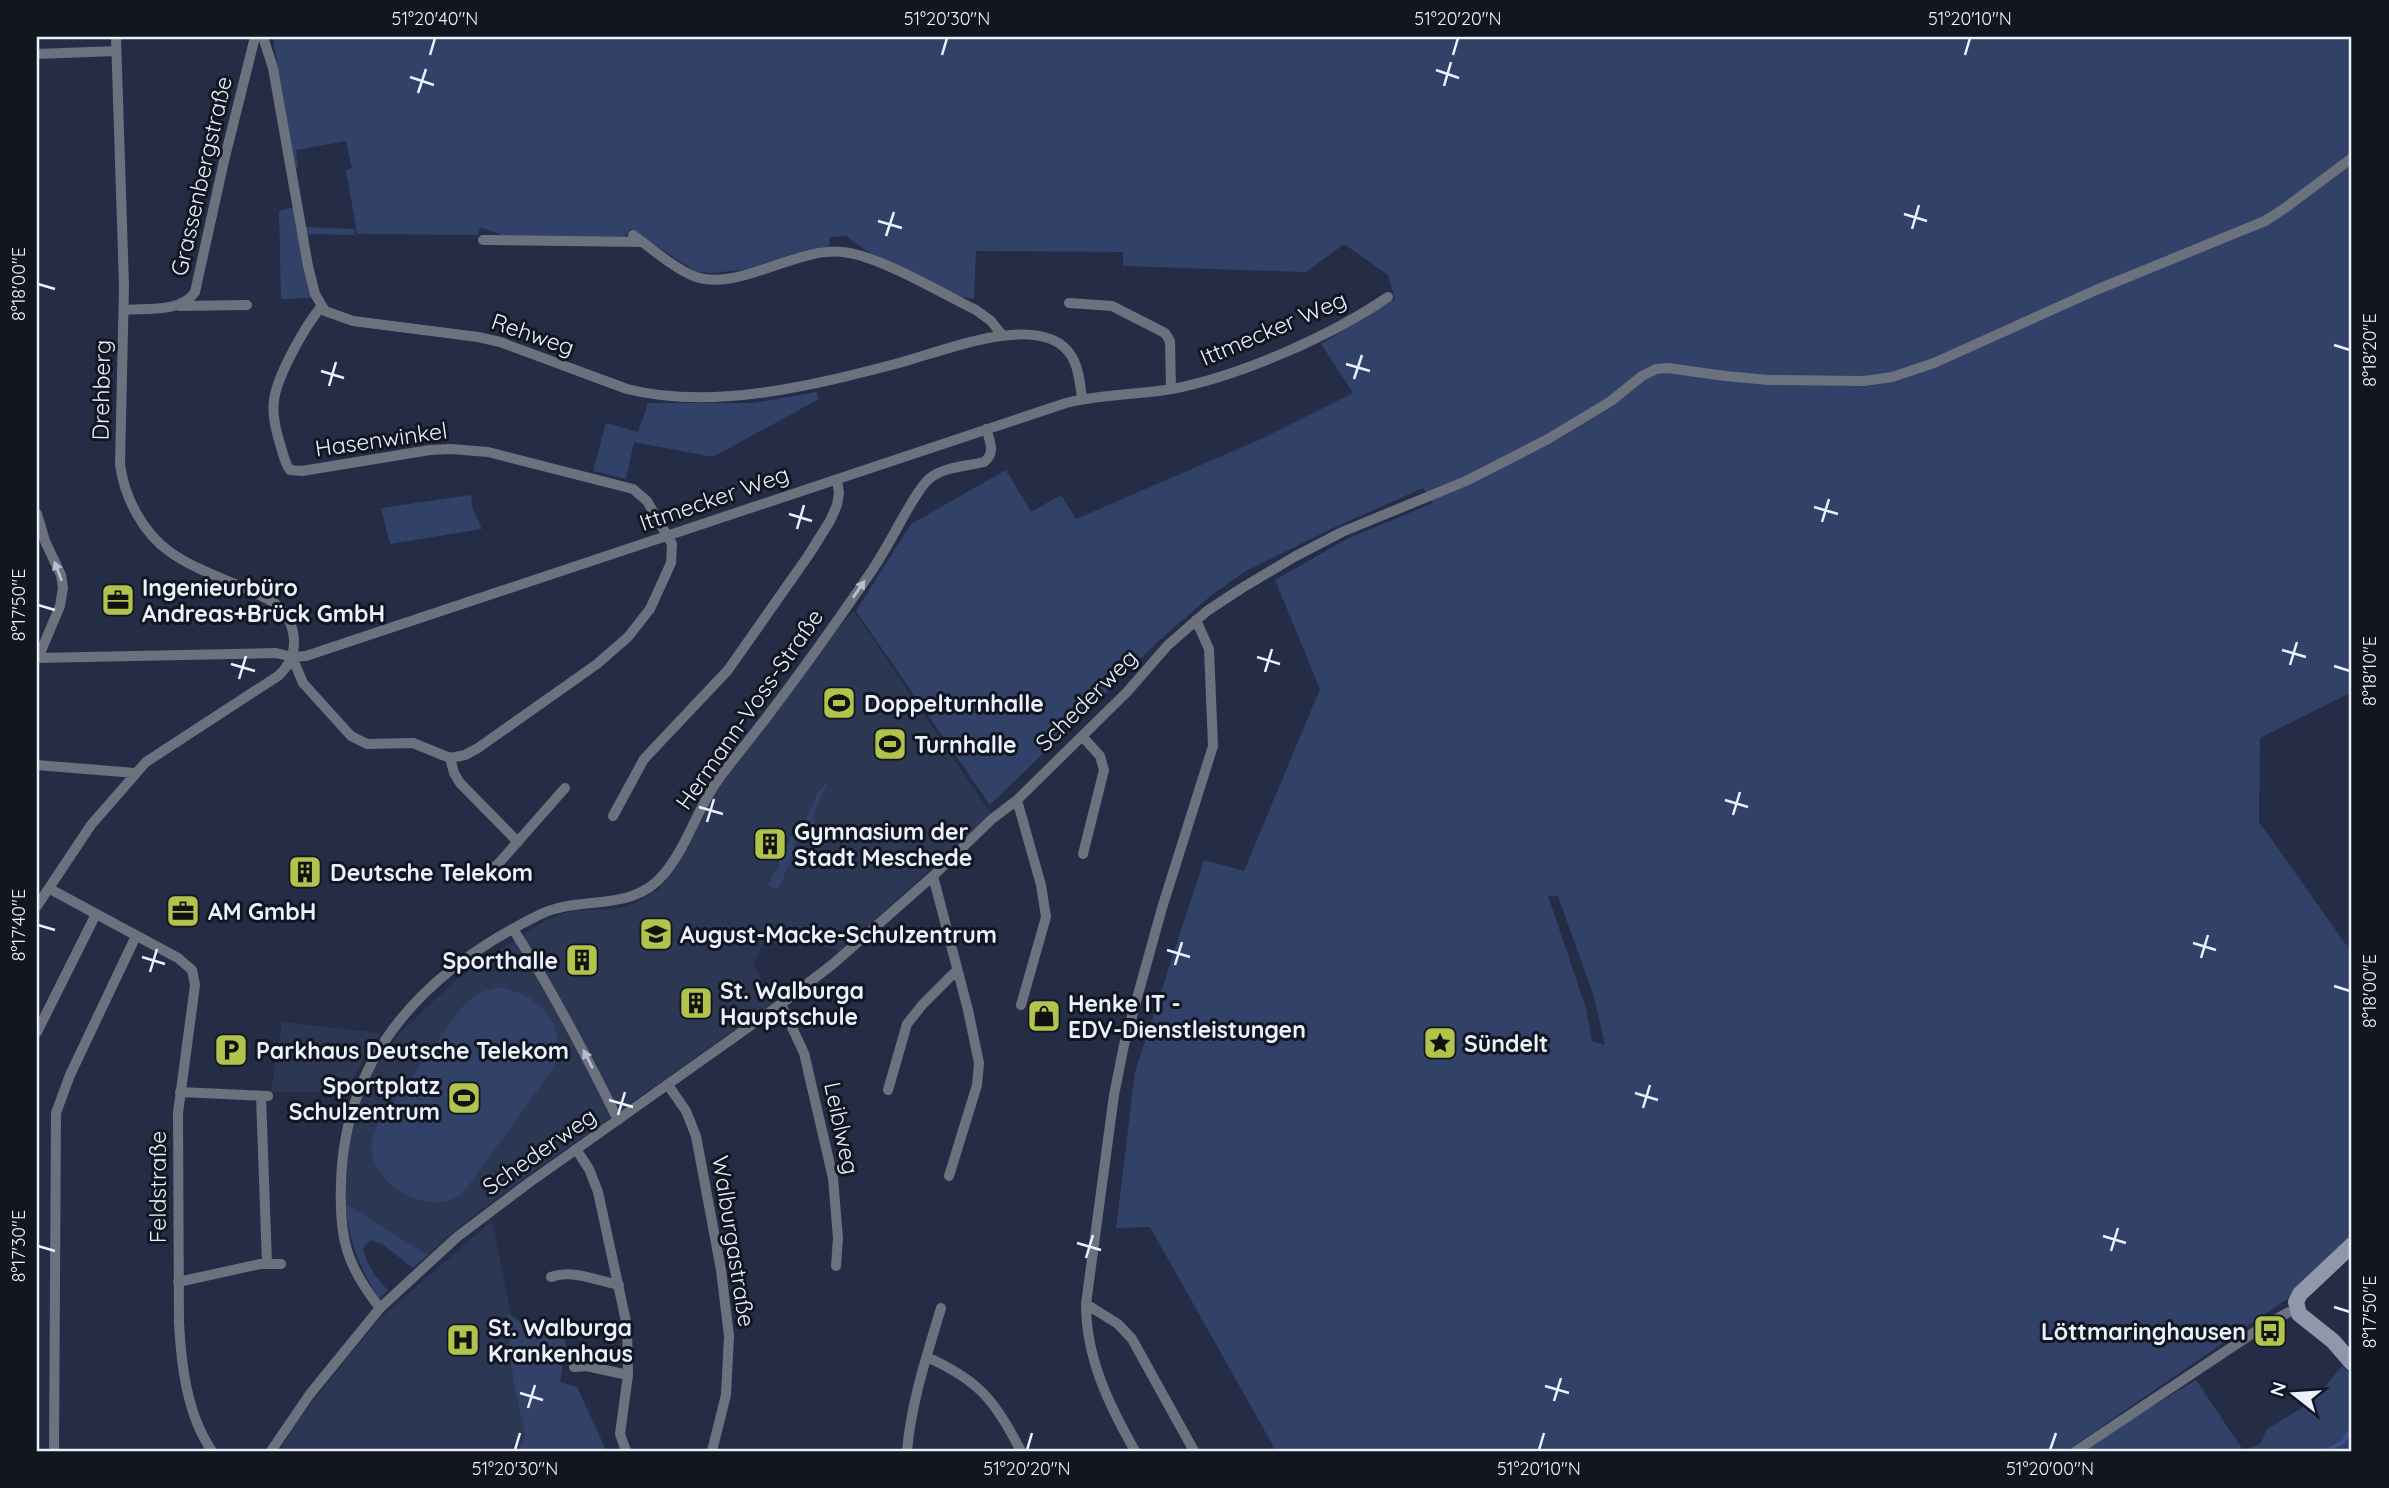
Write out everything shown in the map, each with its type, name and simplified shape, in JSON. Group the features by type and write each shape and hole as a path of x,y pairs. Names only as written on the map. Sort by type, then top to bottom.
{"street":[{"name":"Drehberg","path":"116,37 124,310 120,464 122,482 141,520 168,550 278,606 293,627 292,657"},
{"name":"Grassenbergstraße","path":"124,310 176,306 187,301 197,287 224,161 255,37"},
{"path":"263,37 273,68 307,266 321,307"},
{"path":"37,54 116,51"},
{"name":"Schederweg","path":"271,1451 310,1394 380,1308 457,1237 833,964 933,876 992,819 1017,800 1127,692 1168,645 1196,620 1242,588 1342,532 1466,481 1548,439 1611,401 1650,372 1668,368 1746,379 1824,381 1864,381 1903,374 2265,220 2352,158"},
{"path":"483,240 638,239 690,275 711,279 744,275 827,251 860,255 976,310 991,321 1003,337"},
{"name":"Ittmecker Weg","path":"37,658 276,653 292,657 311,654 1082,399 1171,389 1254,365 1362,314 1388,297"},
{"path":"1069,303 1106,305 1165,333 1170,341 1171,389"},
{"path":"176,306 247,305"},
{"name":"Rehweg","path":"321,307 335,316 354,321 500,342 627,389 649,394 681,396 733,396 788,389 1021,333 1053,340 1066,348 1079,370 1082,399"},
{"name":"Hasenwinkel","path":"321,307 309,322 279,380 274,398 276,429 290,470 302,471 429,450 485,452 618,483 633,489 647,501 669,536"},
{"name":"Hermann-Voss-Straße","path":"380,1308 354,1272 348,1254 341,1202 343,1150 355,1099 377,1053 413,1005 453,969 513,929 558,907 620,901 653,886 672,864 723,773 786,692 872,572 923,485 937,474 990,457 992,451 986,429"},
{"path":"613,816 644,759 727,670 808,556 830,521 839,493 837,480"},
{"path":"37,514 45,541 61,575 63,589 60,606 37,658"},
{"path":"37,906 91,825 135,773 160,751 278,676 292,657 303,682 351,736 367,744 413,743 450,758 465,755 495,737 597,664 628,637 650,608 663,582 672,558 669,536"},
{"path":"1135,1451 1098,1375 1087,1329 1086,1304 1114,1095 1124,1045 1161,908 1213,746 1209,649 1196,620"},
{"path":"1082,736 1102,760 1104,770 1083,854"},
{"path":"450,758 460,783 517,842"},
{"path":"37,765 135,773"},
{"path":"481,878 499,863 565,788"},
{"path":"1017,800 1045,906 1044,928 1033,978 1021,1005"},
{"path":"933,876 973,1033 979,1069 977,1084 949,1176"},
{"name":"Feldstraße","path":"50,889 182,960 194,975 194,995 180,1092 178,1134 180,1343 184,1373 195,1415 212,1451"},
{"path":"37,1032 96,914"},
{"path":"513,929 569,1021 618,1120"},
{"path":"54,1451 56,1113 70,1074 136,936"},
{"path":"888,1090 907,1024 956,971"},
{"name":"Leiblweg","path":"780,1004 804,1053 833,1178 838,1238 836,1266"},
{"name":"Walburgastraße","path":"668,1085 686,1111 696,1136 727,1310 729,1358 726,1395 712,1451"},
{"path":"180,1092 264,1096 267,1264"},
{"path":"576,1149 589,1169 598,1192 629,1337 628,1375 620,1434 626,1451"},
{"path":"2352,1245 2300,1294 2296,1302 2299,1314 2333,1341 2352,1363"},
{"path":"178,1282 267,1264 281,1264"},
{"path":"551,1277 573,1274 619,1285"},
{"path":"1086,1304 1118,1324 1132,1339 1194,1451"},
{"path":"908,1451 926,1357 941,1308"},
{"path":"2076,1451 2265,1325 2289,1311 2297,1310"},
{"path":"926,1357 962,1375 983,1392 1002,1416 1021,1451"},
{"path":"574,1367 590,1366 628,1375"}],"shaded area":[{"path":"273,37 2352,37 2352,692 2260,738 2259,822 2352,953 2352,1242 2287,1299 2066,1451 1273,1451 1275,1449 1150,1227 1116,1228 1135,1072 1204,860 1244,871 1320,689 1275,580 1347,539 1433,503 1423,488 1246,571 1213,594 1164,636 990,805 856,611 911,524 1006,470 1031,512 1061,495 1076,519 1261,439 1353,393 1321,344 1395,299 1388,275 1344,244 1306,272 1123,266 1123,252 976,251 974,299 944,294 865,250 846,236 830,237 829,246 800,252 752,269 711,273 697,272 630,229 623,240 510,238 480,227 478,235 357,234 346,170 352,168 346,141 296,150 298,167 294,171","holes":["1548,896 1558,896 1594,997 1605,1045 1592,1041 1586,1008"]},
{"path":"294,207 311,298 281,299 279,211"},
{"path":"304,227 354,229 355,235 306,234"},
{"path":"816,392 819,399 713,457 634,442 626,479 593,471 606,423 638,432 648,403 753,403"},
{"path":"471,495 472,507 482,529 390,544 381,508"},
{"name":"August-Macke-Schulzentrum","path":"854,611 991,814 839,952 788,932 782,946 764,939 754,966 774,1002 533,1172 456,1229 428,1255 345,1203 348,1150 359,1101 375,1067 399,1034 459,977 544,921 571,911 616,909 633,904 659,889 676,867 716,792 836,630"},
{"path":"825,783 814,813 815,823 811,836 801,831 819,790 821,791"},
{"path":"791,836 797,839 794,846 796,848 778,890 768,885 779,868 780,860 784,858"},
{"name":"Sportplatz Schulzentrum","path":"498,987 527,997 548,1015 557,1039 557,1054 552,1070 464,1192 452,1199 438,1202 413,1198 391,1185 376,1166 371,1147 376,1127 462,1007 479,993"},
{"path":"282,1022 381,1033 353,1079 350,1093 271,1092"},
{"path":"345,1203 428,1255 413,1268 382,1244 370,1240 363,1249 365,1255 372,1271 388,1290 379,1299 356,1253 349,1231"},
{"name":"St. Walburga Krankenhaus","path":"492,1221 511,1314 527,1327 562,1336 566,1344 560,1382 577,1387 607,1451 279,1451 295,1425 379,1319"},
{"path":"507,1314 527,1327 562,1336 566,1344 560,1382 577,1387 606,1451 519,1451 525,1435 513,1378"},
{"path":"2342,1366 2352,1376 2352,1451 2078,1451 2196,1380 2243,1450 2260,1444 2267,1429 2313,1401"}],"waterway":[{"path":"2325,1451 2343,1442 2352,1428"}],"place":[{"name":"Ingenieurbüro Andreas+Brück GmbH","path":"118,600"},
{"name":"Doppelturnhalle","path":"839,703"},
{"name":"Turnhalle","path":"890,744"},
{"name":"Gymnasium der Stadt Meschede","path":"770,844"},
{"name":"Deutsche Telekom","path":"305,872"},
{"name":"AM GmbH","path":"183,911"},
{"name":"August-Macke-Schulzentrum","path":"656,934"},
{"name":"Sporthalle","path":"582,960"},
{"name":"St. Walburga Hauptschule","path":"696,1003"},
{"name":"Henke IT - EDV-Dienstleistungen","path":"1044,1016"},
{"name":"Sündelt","path":"1440,1043"},
{"name":"Parkhaus Deutsche Telekom","path":"231,1050"},
{"name":"Sportplatz Schulzentrum","path":"464,1098"},
{"name":"Löttmaringhausen","path":"2270,1331"},
{"name":"St. Walburga Krankenhaus","path":"463,1340"}]}
